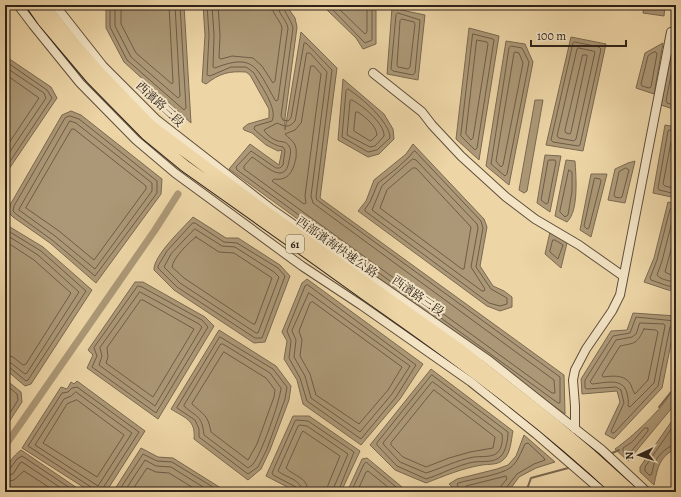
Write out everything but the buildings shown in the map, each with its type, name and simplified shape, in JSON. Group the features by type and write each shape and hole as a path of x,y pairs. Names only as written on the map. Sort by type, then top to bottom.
{"highway":[{"name":"西部濱海快速公路","path":"32,5 43,21 92,79 146,134 184,166 440,347 534,419 586,456"},
{"name":"西部濱海快速公路","path":"43,5 99,72 151,126 266,212 462,351 603,471 632,492"},
{"name":"西部濱海快速公路","path":"603,471 618,492"}],"street":[{"path":"18,5 80,84 136,140 175,173 302,266 361,305 471,382 568,461 603,492"},
{"name":"西濱路三段","path":"55,5 103,66 157,120 270,208 487,359 602,450 647,492"},
{"path":"575,429 573,380 575,370 586,349 612,311 620,295 671,32"},
{"path":"373,73 422,112 461,156 506,196 535,219 579,246 623,276"}],"water":[{"path":"106,5 184,5 191,123 124,62 106,28"},
{"path":"203,5 286,5 295,18 297,27 285,118 285,130 301,32 337,68 320,198 564,375 565,414 229,169 250,144 279,165 282,150 278,151 266,145 252,133 244,130 243,128 248,124 269,118 269,109 250,75 246,72 230,72 216,77 206,84 202,82 205,35"},
{"path":"326,5 376,5 376,44 363,49 356,38 326,9"},
{"path":"644,5 665,5 664,16 643,13"},
{"path":"392,8 425,15 418,80 387,74"},
{"path":"469,28 499,36 479,160 456,139"},
{"path":"571,37 606,44 583,151 546,145"},
{"path":"674,39 676,40 676,110 661,105"},
{"path":"506,41 525,44 533,62 509,185 486,166"},
{"path":"663,43 654,94 636,88 645,53"},
{"path":"5,56 51,87 57,98 9,169 5,167"},
{"path":"343,79 384,114 393,129 394,139 379,154 368,157 338,140"},
{"path":"535,100 543,100 527,191 524,193 519,190"},
{"path":"71,111 81,115 162,179 161,194 96,283 50,243 9,213 10,205 62,115"},
{"path":"665,125 676,127 676,198 653,193"},
{"path":"413,144 484,219 487,227 480,266 493,286 512,297 512,307 500,311 487,306 358,211 366,201 374,180 406,154"},
{"path":"545,155 561,156 550,212 537,203"},
{"path":"566,160 575,161 576,184 575,202 571,217 567,222 555,216"},
{"path":"635,161 625,203 608,200 615,169"},
{"path":"591,174 607,174 591,237 580,230"},
{"path":"668,202 676,204 676,291 668,290 644,282 654,258"},
{"path":"193,217 226,238 238,238 280,265 290,276 265,342 254,343 174,290 154,270 158,257 163,250"},
{"path":"5,224 43,247 92,290 31,384 25,386 5,369"},
{"path":"550,232 567,243 561,268 545,254"},
{"path":"307,279 423,364 400,399 361,445 303,404 297,380 284,359 287,341 282,332 302,283"},
{"path":"135,282 143,282 205,317 214,326 158,419 87,368 93,355 88,350"},
{"path":"633,313 676,316 676,319 662,388 614,439 605,434 620,402 617,391 582,394 581,379 611,331 627,330"},
{"path":"219,330 276,366 291,386 289,400 270,450 261,469 248,480 194,439 193,428 188,420 171,409"},
{"path":"431,369 513,431 508,454 501,462 468,468 426,483 395,470 370,445"},
{"path":"676,375 676,403 628,461 615,449 630,438 655,414 672,390"},
{"path":"5,379 21,392 22,402 5,428"},
{"path":"77,381 145,431 106,492 91,492 22,448 61,387 67,389 71,382 74,384"},
{"path":"676,415 676,448 666,455 660,463 654,485 640,472 640,467"},
{"path":"293,416 309,416 360,451 341,492 297,492 266,476"},
{"path":"524,435 555,462 536,468 519,477 508,492 460,492 449,484 457,479 508,465 516,456"},
{"path":"141,448 158,457 173,458 226,492 113,492"},
{"path":"21,450 83,492 5,492 5,479 8,464"},
{"path":"367,458 408,492 347,492 362,459"}],"waterway":[{"path":"5,446 155,230 178,194"},
{"path":"659,407 671,392"},
{"path":"610,454 619,450"},
{"path":"526,492 531,478 572,467"}]}
